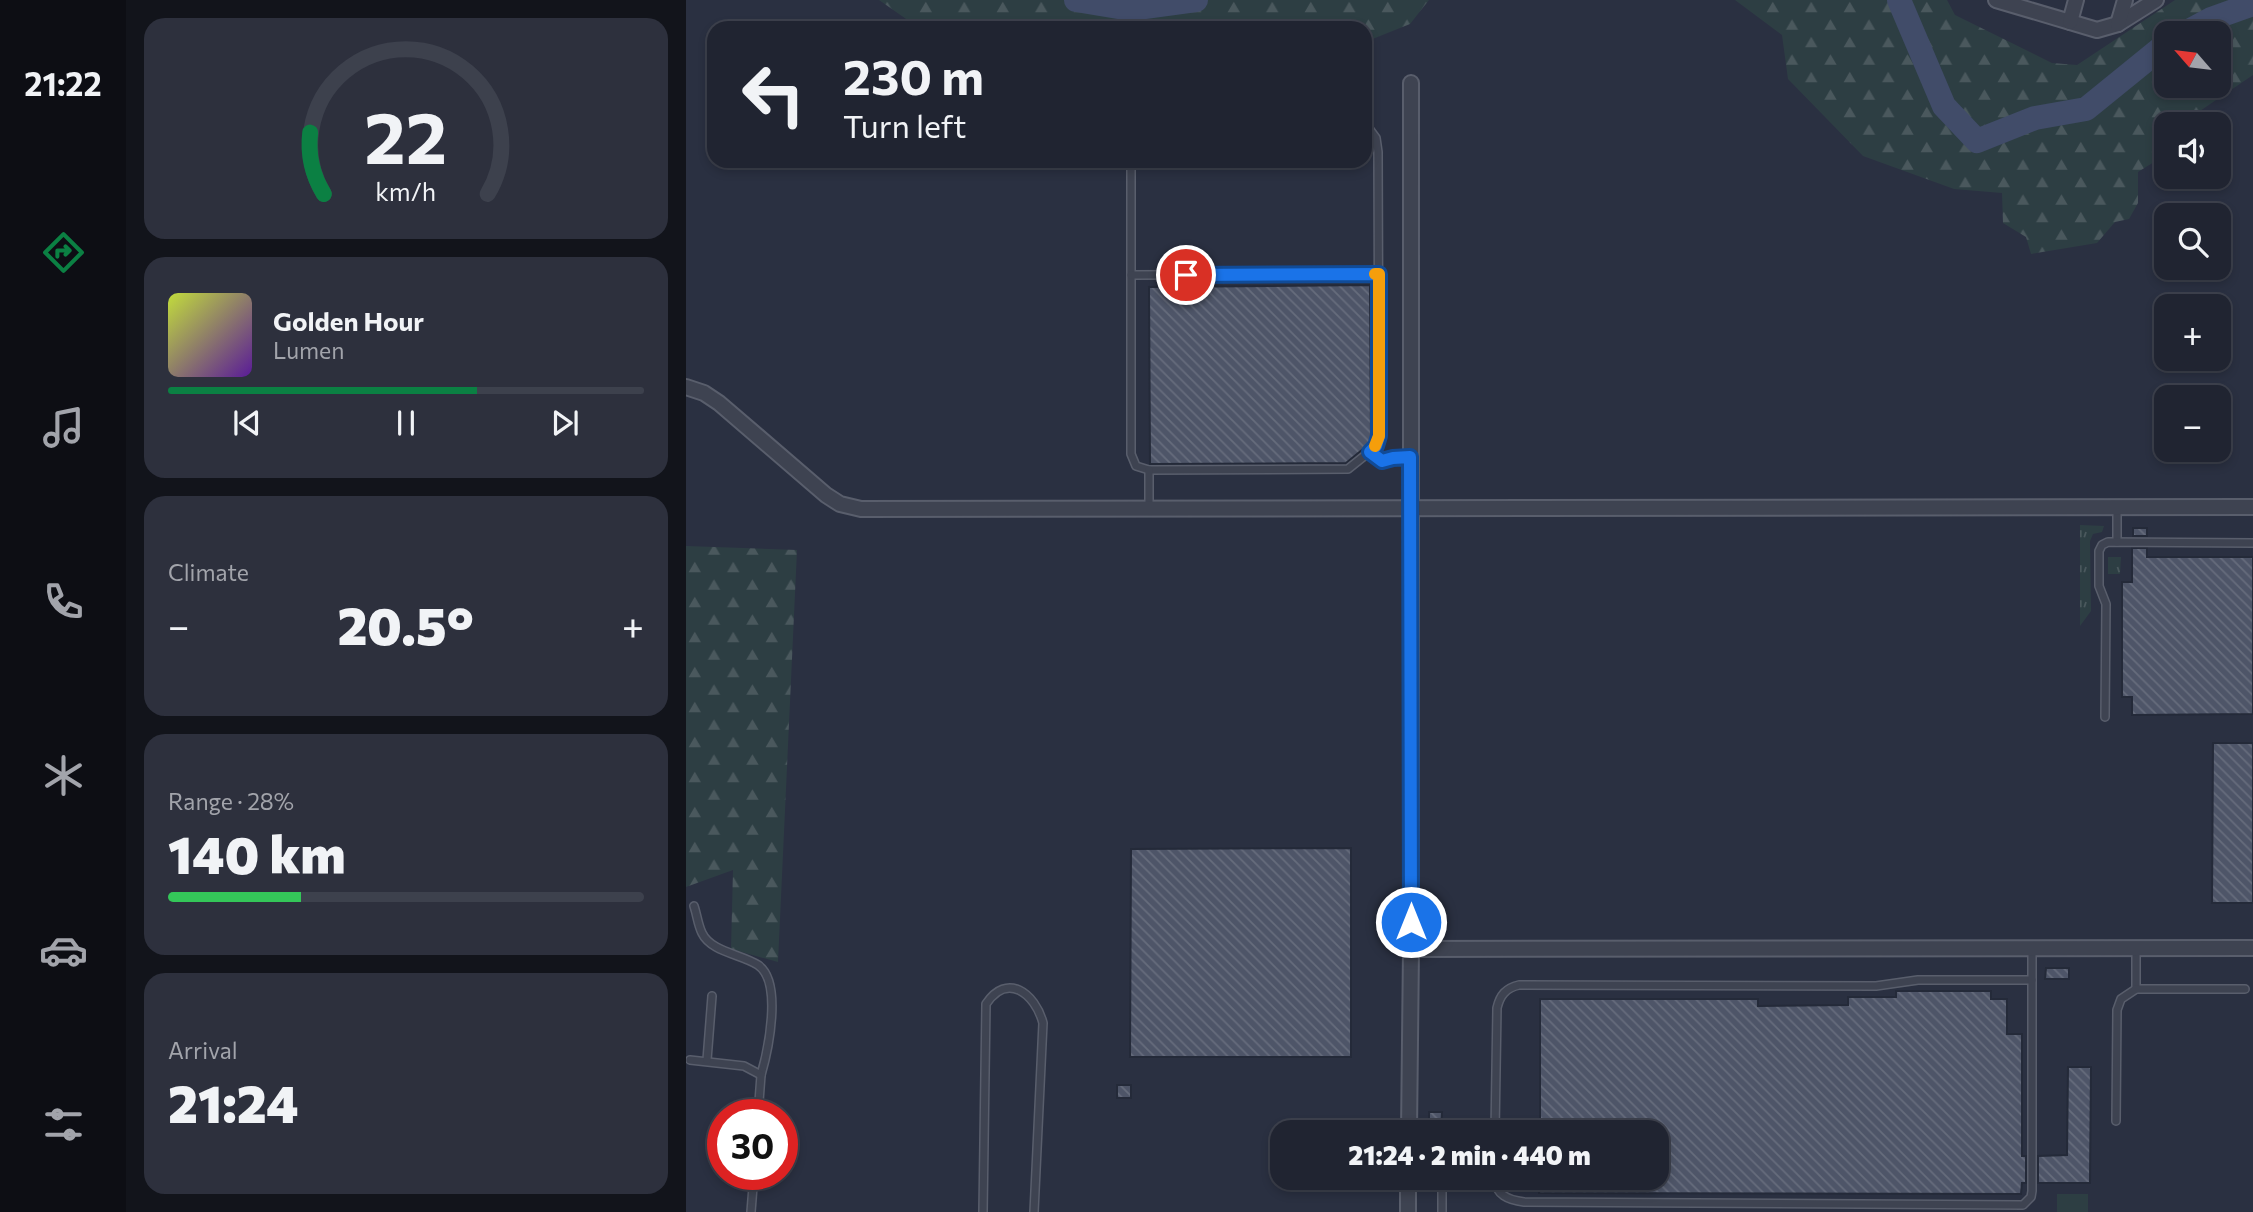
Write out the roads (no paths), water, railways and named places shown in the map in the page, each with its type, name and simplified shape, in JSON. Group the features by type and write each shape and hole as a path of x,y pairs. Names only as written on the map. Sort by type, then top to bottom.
{"street":[{"path":"1996,0 2029,5 2097,30 2118,24 2157,0"},
{"path":"2070,22 2076,0"},
{"path":"2118,24 2125,0"},
{"path":"1409,1120 1411,83"},
{"path":"686,387 704,393 719,403 826,495 854,508 2253,507"},
{"path":"1411,950 2253,948"},
{"path":"1408,1190 1408,1212"}],"lane":[{"path":"1131,168 1131,454 1136,466 1149,470 1342,469 1353,467 1370,452 1376,446 1379,436 1378,152 1376,138 1372,133"},
{"path":"1131,275 1379,274"},
{"path":"1370,452 1382,461 1410,457"},
{"path":"1149,470 1149,509"},
{"path":"2117,508 2117,542"},
{"path":"2105,717 2106,604 2099,586 2099,551 2104,543 2253,542"},
{"path":"694,906 702,934 709,942 760,966 768,978 771,1028 769,1048 761,1075 759,1099"},
{"path":"1498,1190 1514,1201 1794,1208 2017,1206 2027,1202 2032,1191 2032,948"},
{"path":"2136,949 2136,989"},
{"path":"1495,1120 1497,1008 1504,993 1518,985 1876,986 1918,980 2032,981"},
{"path":"983,1212 986,1004 993,993 1003,988 1015,989 1026,995 1039,1008 1043,1023 1034,1212"},
{"path":"2116,1121 2117,1010 2121,999 2136,989 2245,989"},
{"path":"707,1060 712,996"},
{"path":"690,1060 744,1066 761,1075"},
{"path":"751,1212 753,1190"},
{"path":"1442,1212 1443,1190"},
{"path":"1581,1203 1581,1212"},
{"path":"1664,1203 1664,1212"}],"waterway":[{"path":"1076,0 1130,9 1196,0"},
{"path":"1899,0 1944,106 1977,141 2035,118 2086,109 2154,54"},
{"path":"2207,21 2253,4"}]}
